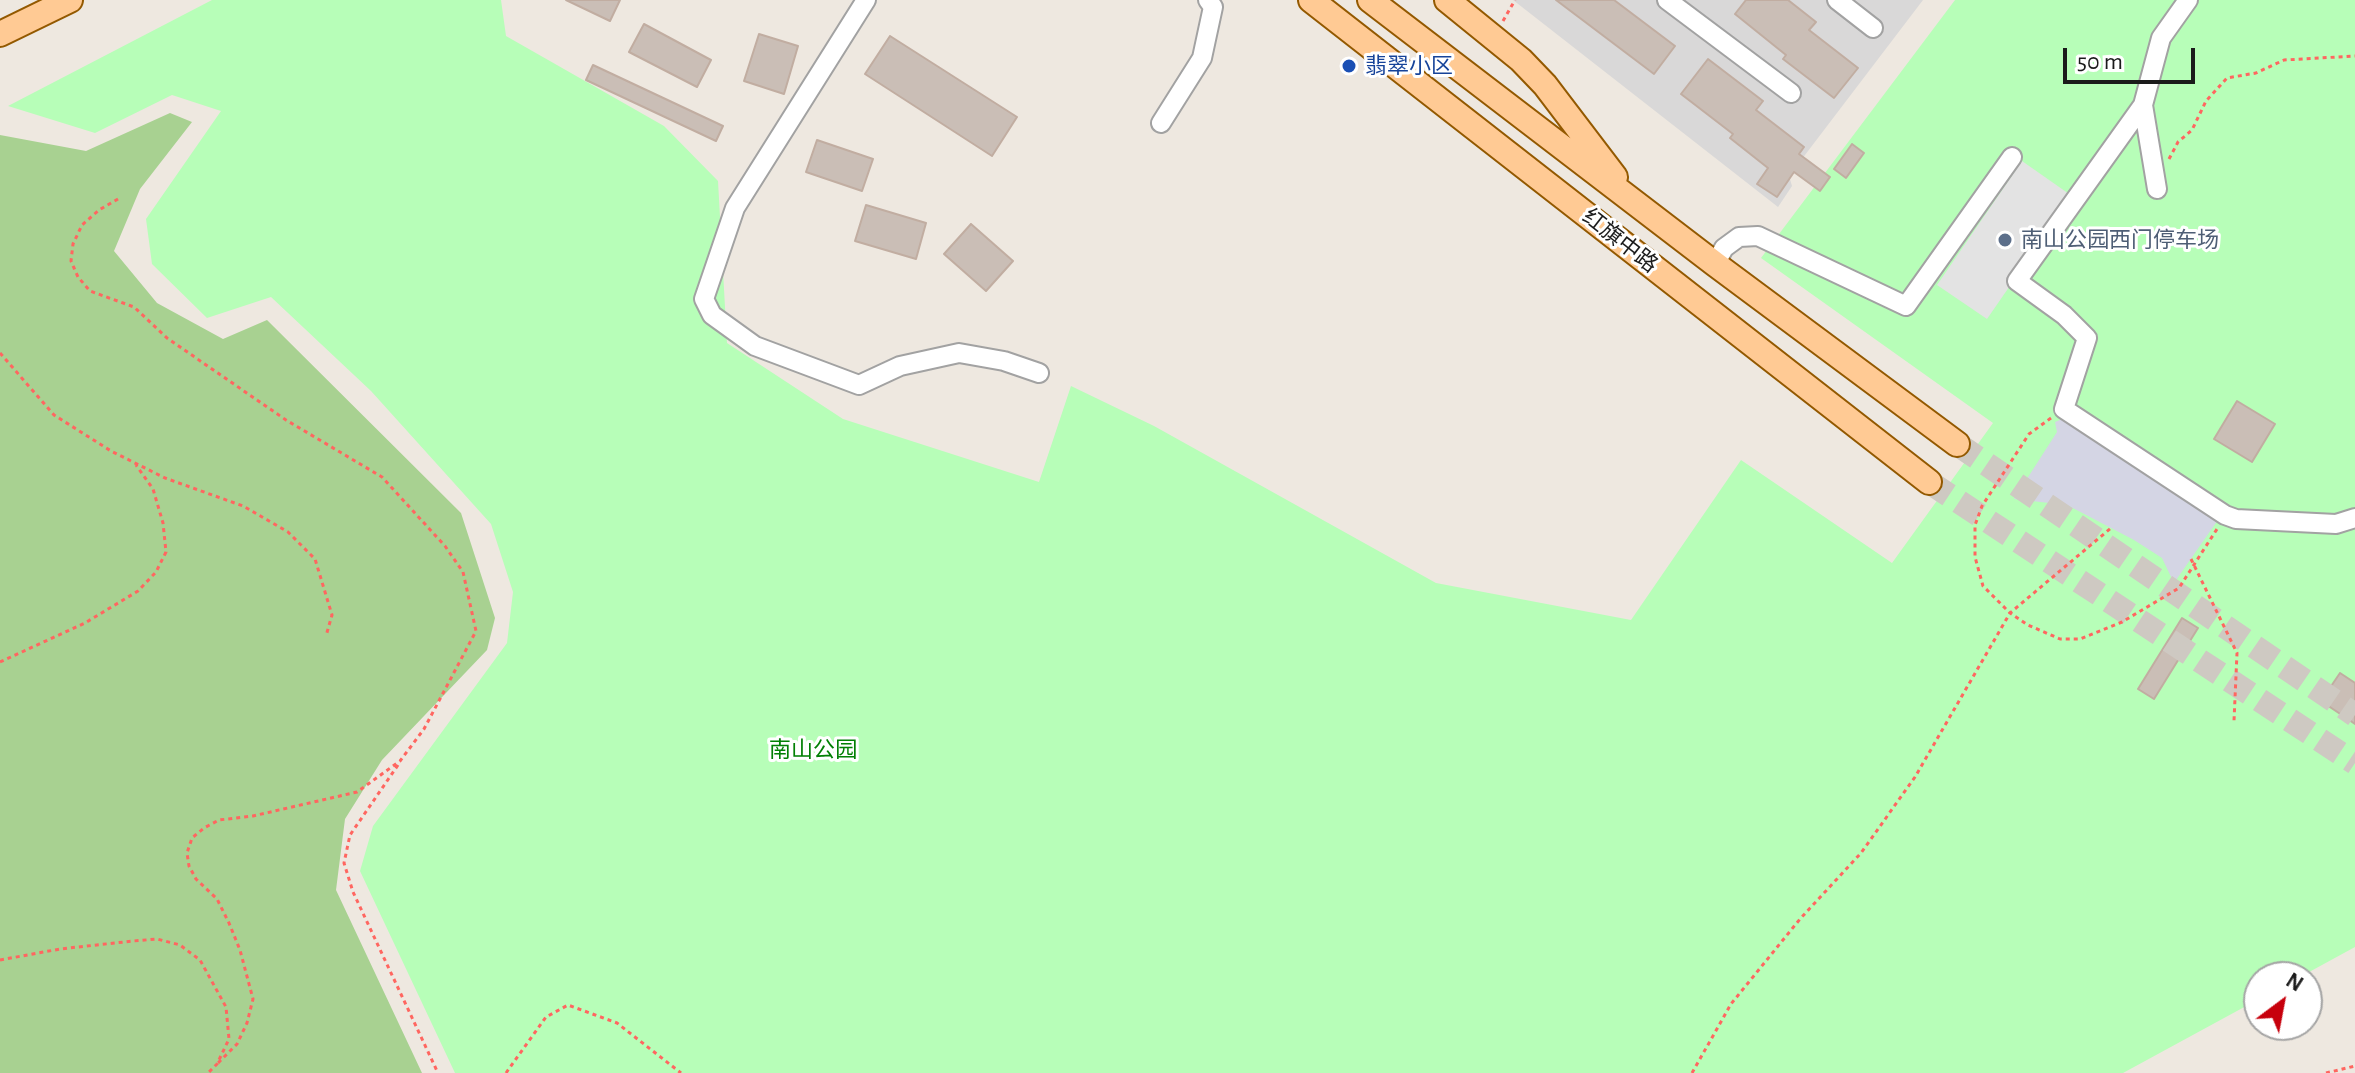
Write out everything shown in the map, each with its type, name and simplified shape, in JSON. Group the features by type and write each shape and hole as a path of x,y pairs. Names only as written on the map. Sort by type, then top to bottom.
{"main road":[{"path":"0,34 70,0"},
{"name":"红旗中路","path":"1311,0 1929,482"},
{"name":"红旗中路","path":"1370,0 1715,264 1957,444"},
{"path":"1447,0 1521,60 1545,85 1634,201"}],"street":[{"path":"866,0 735,208 704,299 712,315 755,346 859,385 900,366 959,353 1004,361 1039,373"},
{"path":"1161,123 1202,58 1213,7 1208,0"},
{"path":"1667,0 1791,93"},
{"path":"1837,0 1873,28"},
{"path":"2188,0 2161,38 2143,105 2017,281 2064,315 2087,338 2064,409 2225,515 2236,519 2336,524 2355,518"},
{"path":"2143,105 2157,189"},
{"path":"1715,264 1724,248 1739,237 1758,236 1906,306 2012,157"}],"path":[{"path":"2157,189 2164,180 2178,142 2192,130 2206,101 2227,78 2256,73 2284,60 2355,56"},
{"path":"118,199 82,225 73,244 71,261 78,277 90,291 134,307 167,338 286,420 382,477 445,546 463,572 476,631 424,729 350,835 344,863 353,892 438,1073"},
{"path":"0,353 54,415 165,478 243,506 288,532 315,559 332,615 326,636"},
{"path":"2064,409 2029,434 1982,506 1975,525 1975,557 1983,586 2010,613 2028,625 2060,639 2080,639 2122,622 2179,588 2225,515"},
{"path":"0,662 85,623 138,591 156,572 166,552 163,523 153,489 134,462"},
{"path":"1692,1073 1731,1004 1800,919 1861,853 1915,777 2010,613 2111,528"},
{"path":"2191,559 2237,653 2234,721"},
{"path":"208,1073 237,1044 253,999 229,923 217,899 196,879 189,866 187,853 192,838 219,820 253,816 357,792 400,761"},
{"path":"0,960 60,949 157,939 180,945 200,960 226,1007 229,1039 217,1064"},
{"path":"506,1073 546,1017 568,1005 617,1023 681,1073"},
{"path":"2326,1073 2355,1066"}],"shaded area":[{"path":"1513,0 1923,0 1789,176 1792,186 1778,207"},
{"name":"南山公园西门停车场","path":"2022,161 2072,196 1987,319 1937,285"},
{"path":"2067,417 2220,517 2174,583 2162,558 2134,540 2067,505 2014,499 2057,432 2055,422"}],"green space":[{"name":"南山公园","path":"212,0 501,0 506,36 664,126 718,181 727,343 843,419 1039,482 1071,386 1154,426 1436,583 1631,620 1741,460 1892,563 1993,423 1761,258 1955,0 2355,0 2355,947 2323,964 2323,961 2243,961 2243,1008 2123,1073 455,1073 360,871 373,826 507,643 513,592 491,524 371,391 271,297 207,318 152,264 146,219 221,111 172,95 95,133 8,106"},
{"path":"170,113 192,122 140,189 114,251 157,303 223,339 267,320 461,513 495,618 487,650 382,760 345,819 336,890 422,1073 0,1073 0,135 86,151"}],"building":[{"path":"566,0 620,0 610,21"},
{"path":"1556,0 1614,0 1675,46 1654,74"},
{"path":"1746,0 1788,0 1816,22 1809,30 1858,68 1834,98 1783,59 1786,55 1735,14"},
{"path":"644,24 711,60 697,87 629,52"},
{"path":"759,34 798,46 784,94 744,81"},
{"path":"890,36 1017,117 992,156 865,74"},
{"path":"1708,59 1763,101 1756,110 1804,147 1799,154 1830,177 1820,191 1794,172 1777,197 1757,184 1768,168 1730,138 1733,134 1681,94"},
{"path":"593,65 723,126 716,141 586,80"},
{"path":"817,140 873,159 862,191 806,172"},
{"path":"1852,144 1864,153 1846,178 1834,169"},
{"path":"866,205 926,223 916,259 855,241"},
{"path":"971,224 1013,261 986,291 944,254"},
{"path":"2237,401 2275,424 2252,462 2214,439"},
{"path":"2182,618 2198,628 2154,699 2138,689"},
{"path":"2340,673 2355,683 2355,724 2321,701"}],"tunnel":[{"path":"1957,444 2355,715"},
{"path":"1929,482 2355,763"}],"place":[{"name":"翡翠小区","path":"1349,66"},
{"name":"南山公园西门停车场","path":"2005,240"}]}
